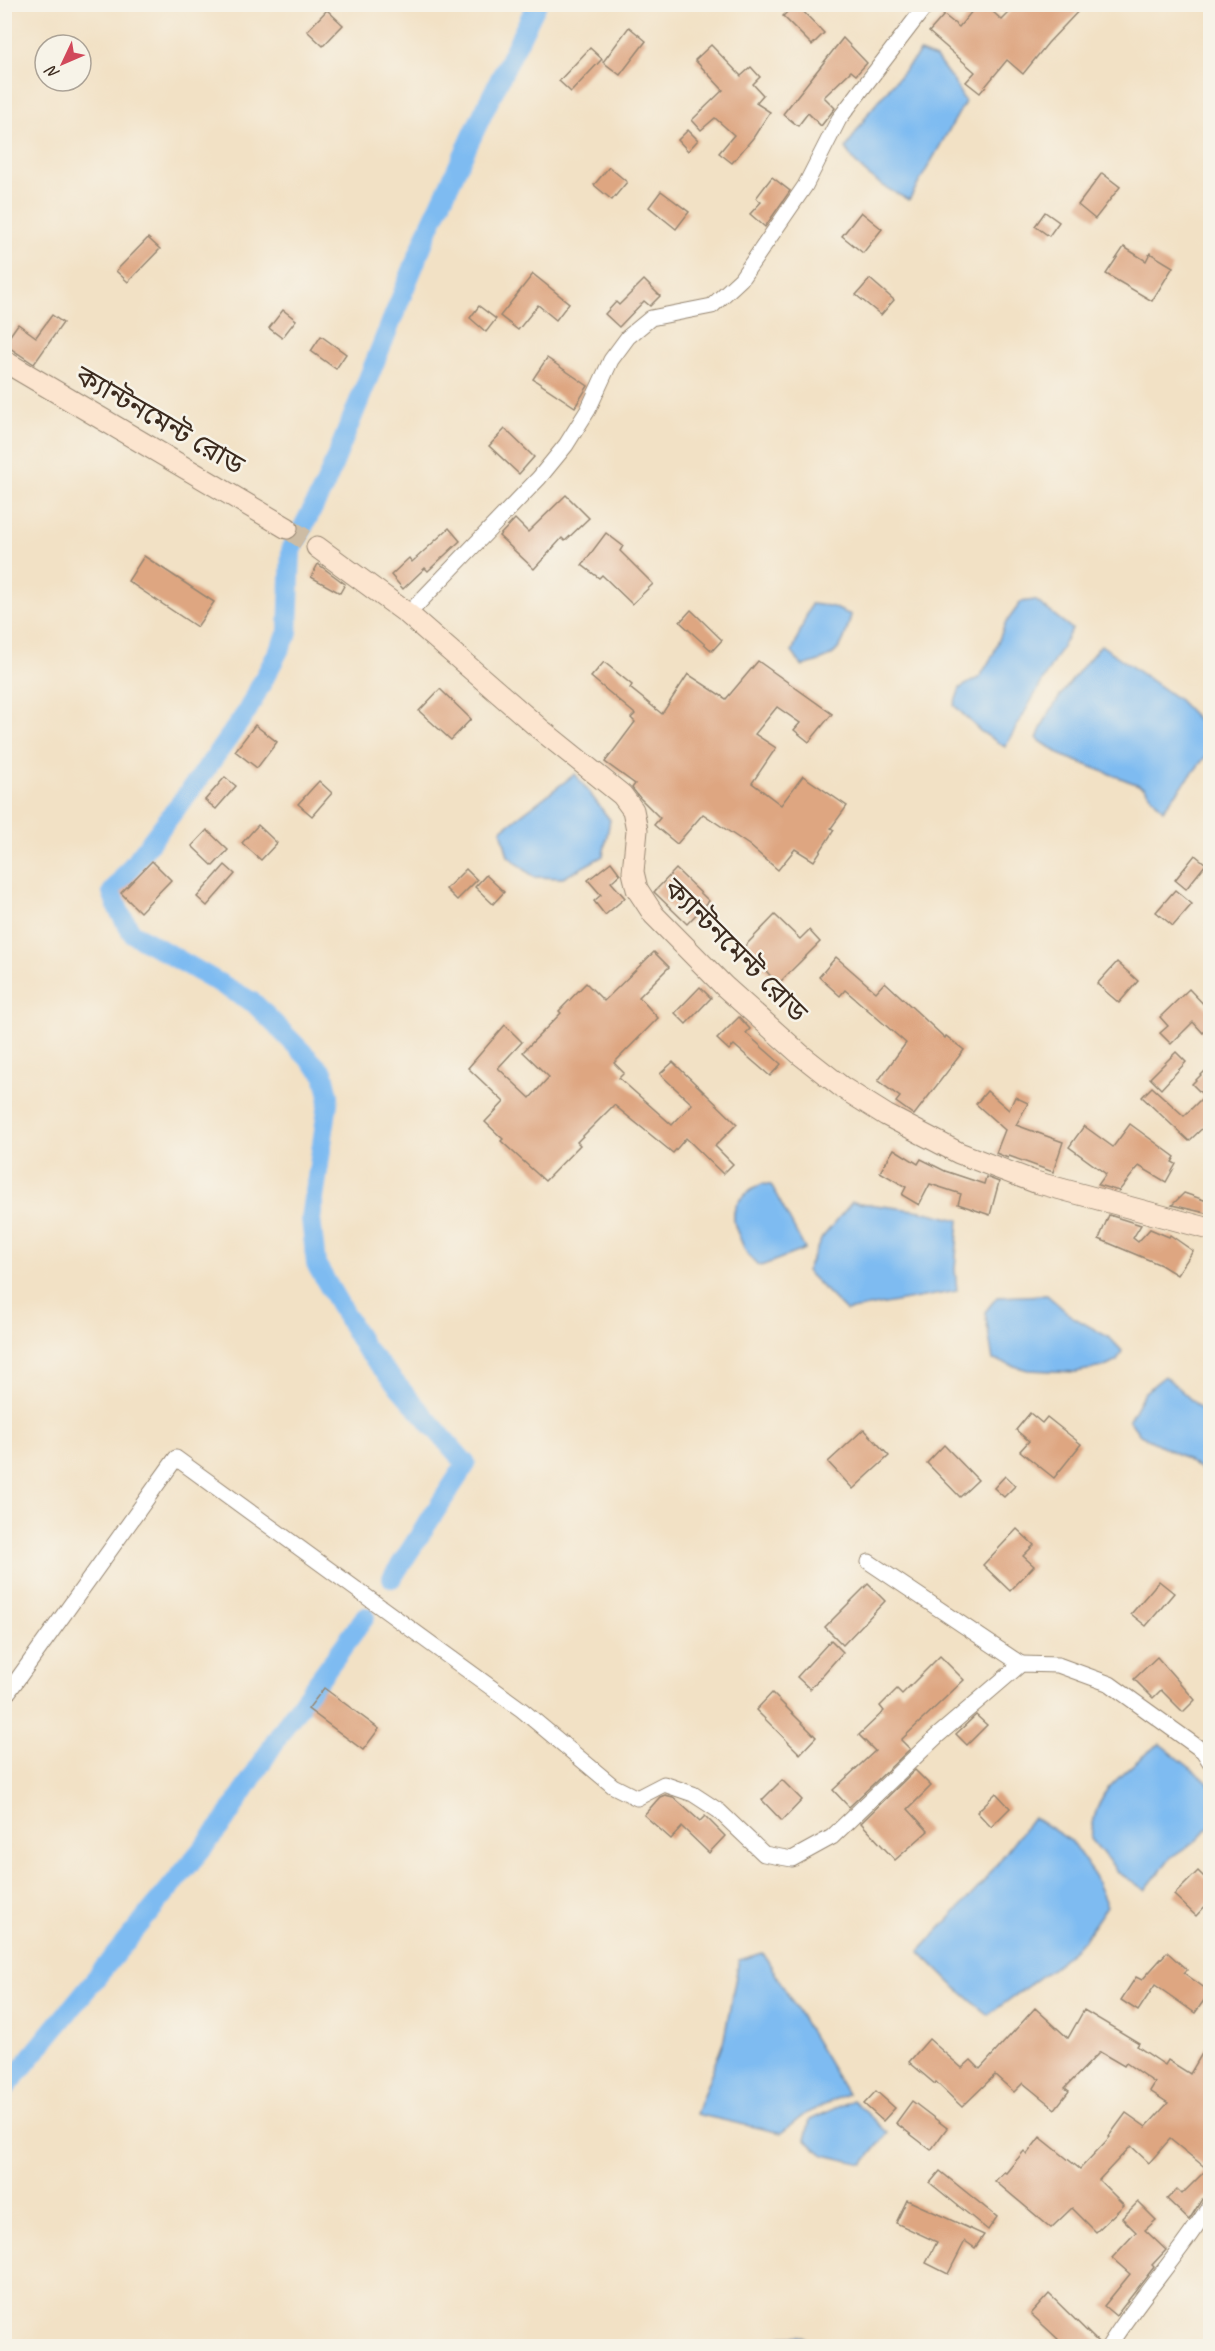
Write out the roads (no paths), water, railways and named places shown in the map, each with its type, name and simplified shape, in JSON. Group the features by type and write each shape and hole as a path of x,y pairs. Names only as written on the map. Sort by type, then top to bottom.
{"main road":[{"name":"ক্যান্টনমেন্ট রোড","path":"4,361 287,528"},
{"name":"ক্যান্টনমেন্ট রোড","path":"317,547 408,614 540,729 622,795 633,810 637,830 633,872 637,889 654,915 724,986 801,1055 843,1088 886,1116 970,1158 1035,1182 1210,1229"}],"street":[{"path":"408,614 566,446 588,410 611,360 628,337 651,318 712,306 741,279 805,186 839,119 927,4"},
{"path":"4,1698 176,1458 522,1710 614,1786 637,1798 664,1784 693,1794 719,1811 764,1854 792,1859 832,1837 937,1736 1021,1664"},
{"path":"869,1562 1021,1664 1058,1665 1110,1684 1203,1751 1210,1762"},
{"path":"1109,2346 1210,2205"}],"water":[{"path":"920,52 936,58 954,82 965,102 909,200 891,191 865,172 857,165 846,148 869,112"},
{"path":"1035,600 1072,629 1005,747 980,731 954,705 960,688 980,677 993,655 1005,624 1021,602"},
{"path":"811,604 830,606 851,615 845,637 837,651 824,659 802,666 792,652"},
{"path":"1101,645 1179,700 1210,732 1210,751 1163,810 1144,787 1063,756 1037,739 1056,703"},
{"path":"575,774 610,820 603,856 563,878 534,877 508,856 501,830"},
{"path":"762,1184 771,1185 805,1249 761,1266 745,1250 735,1227 734,1211 746,1193"},
{"path":"852,1202 921,1211 959,1220 955,1269 957,1291 846,1311 806,1271 822,1238"},
{"path":"1047,1295 1071,1316 1110,1338 1122,1351 1117,1361 1107,1366 1076,1372 1028,1370 993,1360 985,1312 997,1297"},
{"path":"1165,1376 1210,1417 1210,1476 1181,1456 1140,1435 1129,1420 1144,1393"},
{"path":"1160,1744 1207,1781 1210,1786 1210,1826 1198,1839 1170,1858 1145,1890 1119,1873 1091,1839 1093,1822 1104,1794 1130,1767"},
{"path":"1033,1817 1071,1841 1092,1871 1107,1906 1083,1941 1054,1967 988,2015 954,1986 919,1951 981,1885"},
{"path":"763,1953 847,2094 805,2114 781,2133 696,2114 724,2039 739,1960"},
{"path":"853,2100 888,2133 863,2164 824,2155 805,2140 810,2120"},
{"path":"782,2336 800,2336 822,2346 777,2346"}],"waterway":[{"path":"392,1578 466,1464 364,1347 316,1264 311,1219 329,1096 324,1074 254,1003 132,933 119,911 112,892 246,713 288,633 291,550 325,485 430,226 537,4"},
{"path":"4,2090 224,1822 287,1723 365,1617"}],"tunnel":[{"path":"287,528 317,547"}]}
